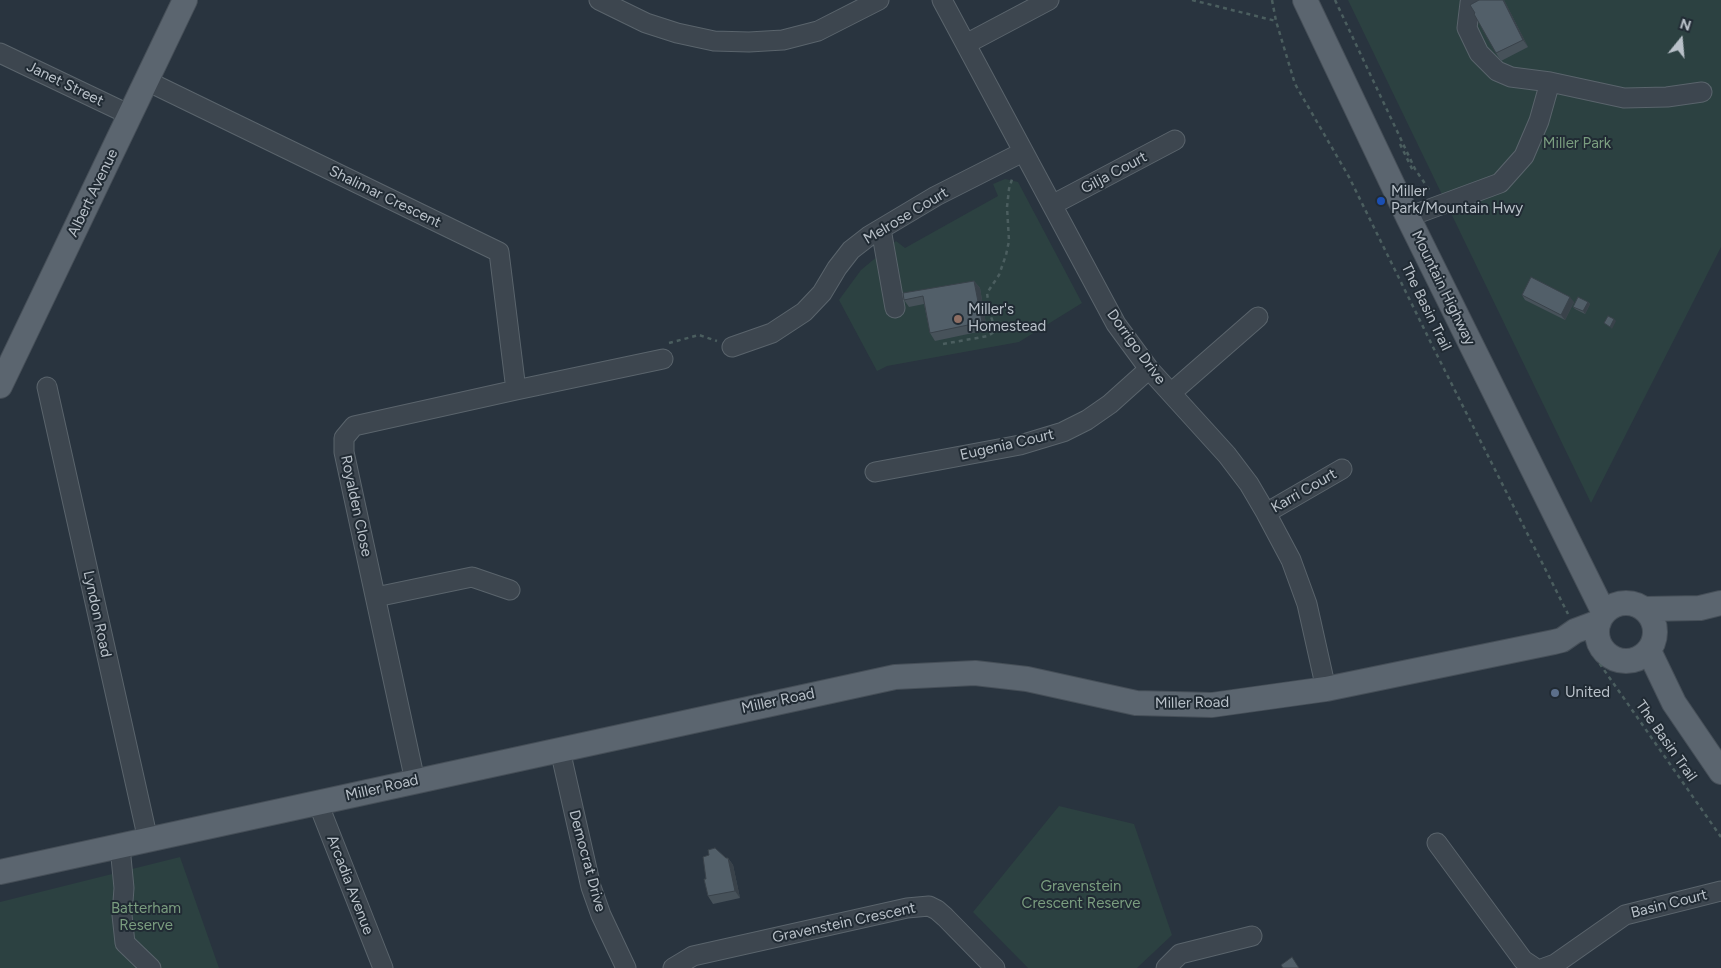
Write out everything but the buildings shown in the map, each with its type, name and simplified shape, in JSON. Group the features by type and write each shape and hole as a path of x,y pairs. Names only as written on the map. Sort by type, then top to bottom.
{"main road":[{"name":"Albert Avenue","path":"0,386 6,360 147,81 185,0"},
{"name":"Mountain Highway","path":"1306,0 1408,217 1584,574 1601,618"},
{"path":"1584,574 1638,606 1651,616 1656,629 1645,651"},
{"path":"1621,603 1638,606 1711,606 1645,651 1621,660 1599,653 1597,629 1601,618 1611,606 1621,603"},
{"name":"Miller Road","path":"0,872 764,704 895,677 975,673 1027,679 1136,703 1212,705 1326,689 1566,630 1575,631 1601,618"},
{"name":"Miller Road","path":"1566,630 1599,653"},
{"path":"1645,651 1674,703 1721,772"}],"street":[{"path":"599,0 646,22 677,33 714,41 749,42 783,40 818,31 879,0"},
{"name":"Dorrigo Drive","path":"942,0 1116,324 1149,369 1227,455 1249,484 1266,513 1290,560 1306,604 1326,689"},
{"path":"966,44 1049,0"},
{"path":"1472,0 1467,28 1479,53 1497,71 1511,77 1550,82 1624,98 1667,97 1702,92"},
{"name":"Janet Street","path":"0,53 130,115"},
{"name":"Shalimar Crescent","path":"147,81 499,252 516,390"},
{"path":"1408,217 1500,182 1524,156 1538,121 1550,82"},
{"name":"Gilja Court","path":"1052,205 1176,140"},
{"name":"Melrose Court","path":"732,347 772,333 804,312 822,293 837,268 851,250 881,229 936,196 1024,152"},
{"path":"881,229 895,308"},
{"path":"1171,393 1258,317"},
{"name":"Royalden Close","path":"415,781 344,452 344,438 354,426 516,390 665,351"},
{"name":"Eugenia Court","path":"875,472 1020,445 1063,432 1087,420 1110,404 1149,369"},
{"name":"Lyndon Road","path":"47,387 148,840"},
{"name":"Karri Court","path":"1266,513 1342,469"},
{"path":"376,596 472,577 510,590"},
{"name":"Democrat Drive","path":"560,750 591,887 601,915 626,968"},
{"name":"Arcadia Avenue","path":"318,803 383,968"},
{"path":"1437,843 1523,960 1535,968"},
{"path":"120,847 124,888 122,915 124,943 151,968"},
{"name":"Basin Court","path":"1544,968 1555,964 1625,915 1721,891"},
{"name":"Gravenstein Crescent","path":"673,968 692,956 907,908 928,906 937,910 945,917 995,968"},
{"path":"1166,968 1180,954 1252,936"}],"path":[{"path":"1192,0 1276,21"},
{"name":"The Basin Trail","path":"1272,0 1276,21 1295,84 1349,177 1436,353 1566,630"},
{"path":"1336,0 1416,169 1439,206"},
{"path":"1400,144 1413,170 1416,169"},
{"path":"943,344 988,336 994,332 987,293 999,274 1006,256 1009,241 1007,207 1009,188 1014,172"},
{"path":"665,351 700,335"},
{"name":"The Basin Trail","path":"1599,653 1721,837"}],"green space":[{"name":"Miller Park","path":"1348,0 1721,0 1721,247 1591,503"},
{"path":"1005,179 1018,182 1082,303 1019,342 887,366 877,371 839,300 861,270 896,241 905,248 998,196 993,184"},
{"name":"Gravenstein Crescent Reserve","path":"1059,806 1134,824 1172,935 1137,968 1028,968 973,912"},
{"name":"Batterham Reserve","path":"180,857 219,968 0,968 0,902"}],"place":[{"name":"Miller Park/Mountain Hwy","path":"1381,201"},
{"name":"Miller's Homestead","path":"958,319"},
{"name":"United","path":"1555,693"}]}
